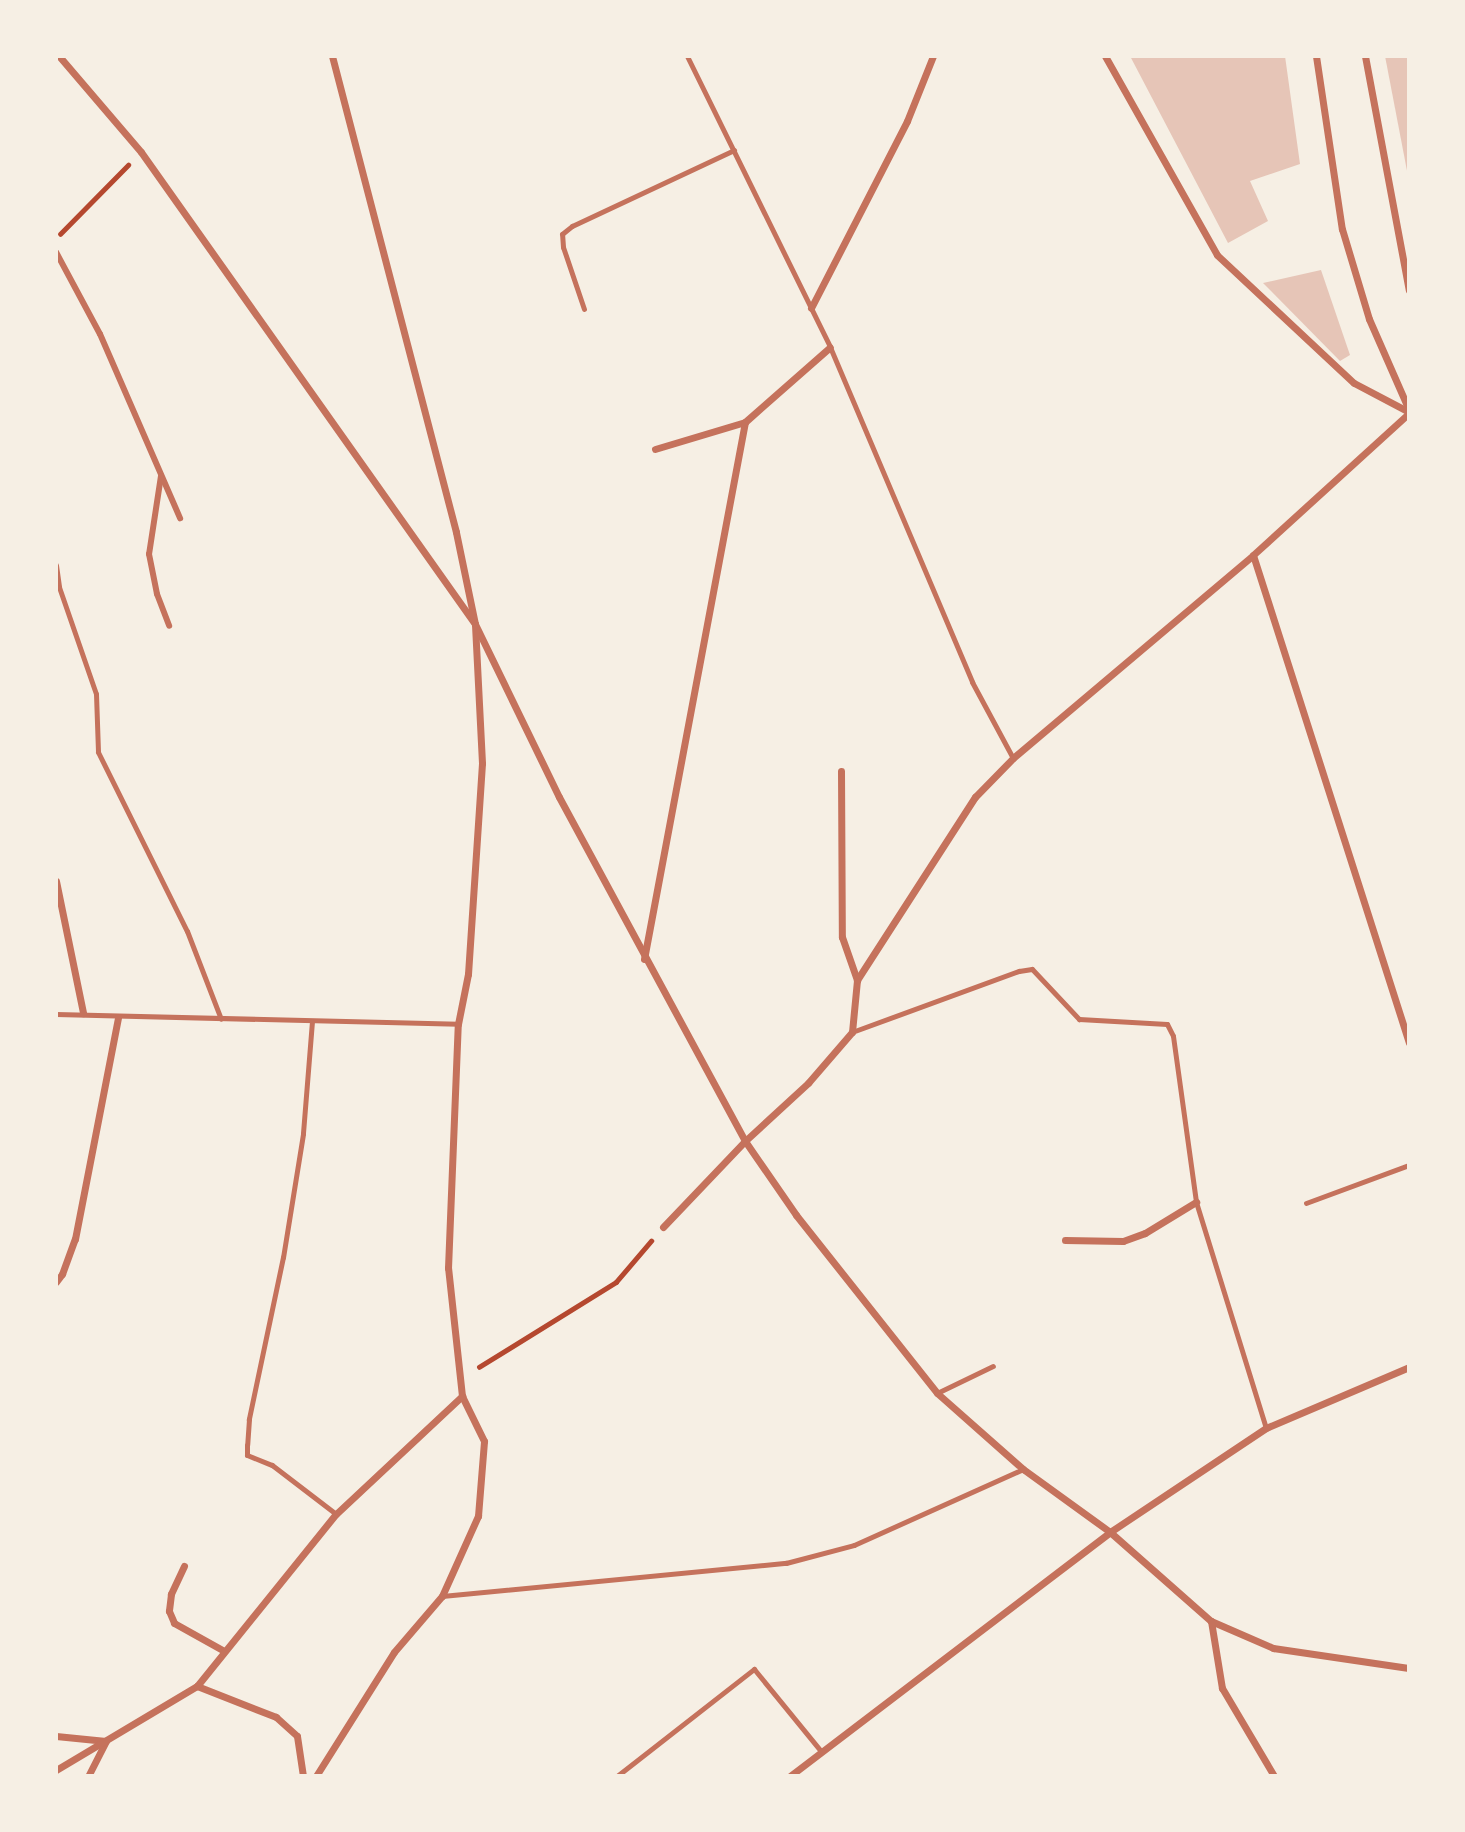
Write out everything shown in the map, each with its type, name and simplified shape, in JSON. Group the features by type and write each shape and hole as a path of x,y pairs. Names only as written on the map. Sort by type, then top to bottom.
{"street":[{"path":"60,56 141,152 475,624 559,797 745,1141 796,1216 937,1392 1023,1469 1110,1532 1211,1621 1273,1648 1409,1668"},
{"path":"316,1776 394,1652 442,1596 478,1516 484,1441 462,1396 448,1268 458,1024 468,974 482,763 475,624 456,532 332,56"},
{"path":"811,308 907,121 933,56"},
{"path":"1105,56 1217,255 1354,383 1409,412"},
{"path":"1316,56 1342,229 1369,319 1409,412"},
{"path":"1365,56 1409,290"},
{"path":"56,252 100,334 180,518"},
{"path":"655,449 745,422 830,347"},
{"path":"857,980 975,797 1013,758 1253,555 1409,412"},
{"path":"644,958 745,422"},
{"path":"162,474 149,554 157,594 169,626"},
{"path":"1253,555 1409,1043"},
{"path":"663,1227 745,1141 808,1083 852,1032 857,980 842,937 841,771"},
{"path":"56,881 83,1013"},
{"path":"56,1282 62,1274 75,1239 118,1017"},
{"path":"1065,1240 1123,1241 1145,1233 1196,1202"},
{"path":"790,1776 820,1750 1110,1532 1266,1428 1409,1367"},
{"path":"56,1770 197,1686 336,1514 462,1396"},
{"path":"184,1566 171,1594 169,1611 174,1623 224,1651"},
{"path":"1211,1621 1222,1688 1274,1776"},
{"path":"197,1686 275,1717 296,1736 303,1776"},
{"path":"56,1736 106,1741"},
{"path":"88,1776 106,1741"}],"lane":[{"path":"687,56 830,347 972,682 1013,758"},
{"path":"584,309 563,247 562,234 572,226 734,150"},
{"path":"56,565 59,587 96,694 98,752 187,930 221,1019"},
{"path":"852,1032 1019,971 1032,969 1079,1019 1167,1024 1173,1036 1196,1202 1266,1428"},
{"path":"56,1014 458,1024"},
{"path":"312,1021 303,1134 283,1257 248,1419 247,1455 272,1465 336,1514"},
{"path":"1306,1203 1409,1166"},
{"path":"937,1392 993,1366"},
{"path":"442,1596 786,1563 854,1545 1023,1469"},
{"path":"617,1776 754,1669 820,1750"}],"path":[{"path":"56,237 141,152"},
{"path":"460,1378 616,1282 663,1227"}],"building":[{"path":"1130,56 1285,56 1300,164 1250,181 1268,221 1228,243"},
{"path":"1385,56 1409,56 1408,176"},
{"path":"1321,270 1350,355 1340,361 1263,283"}]}
